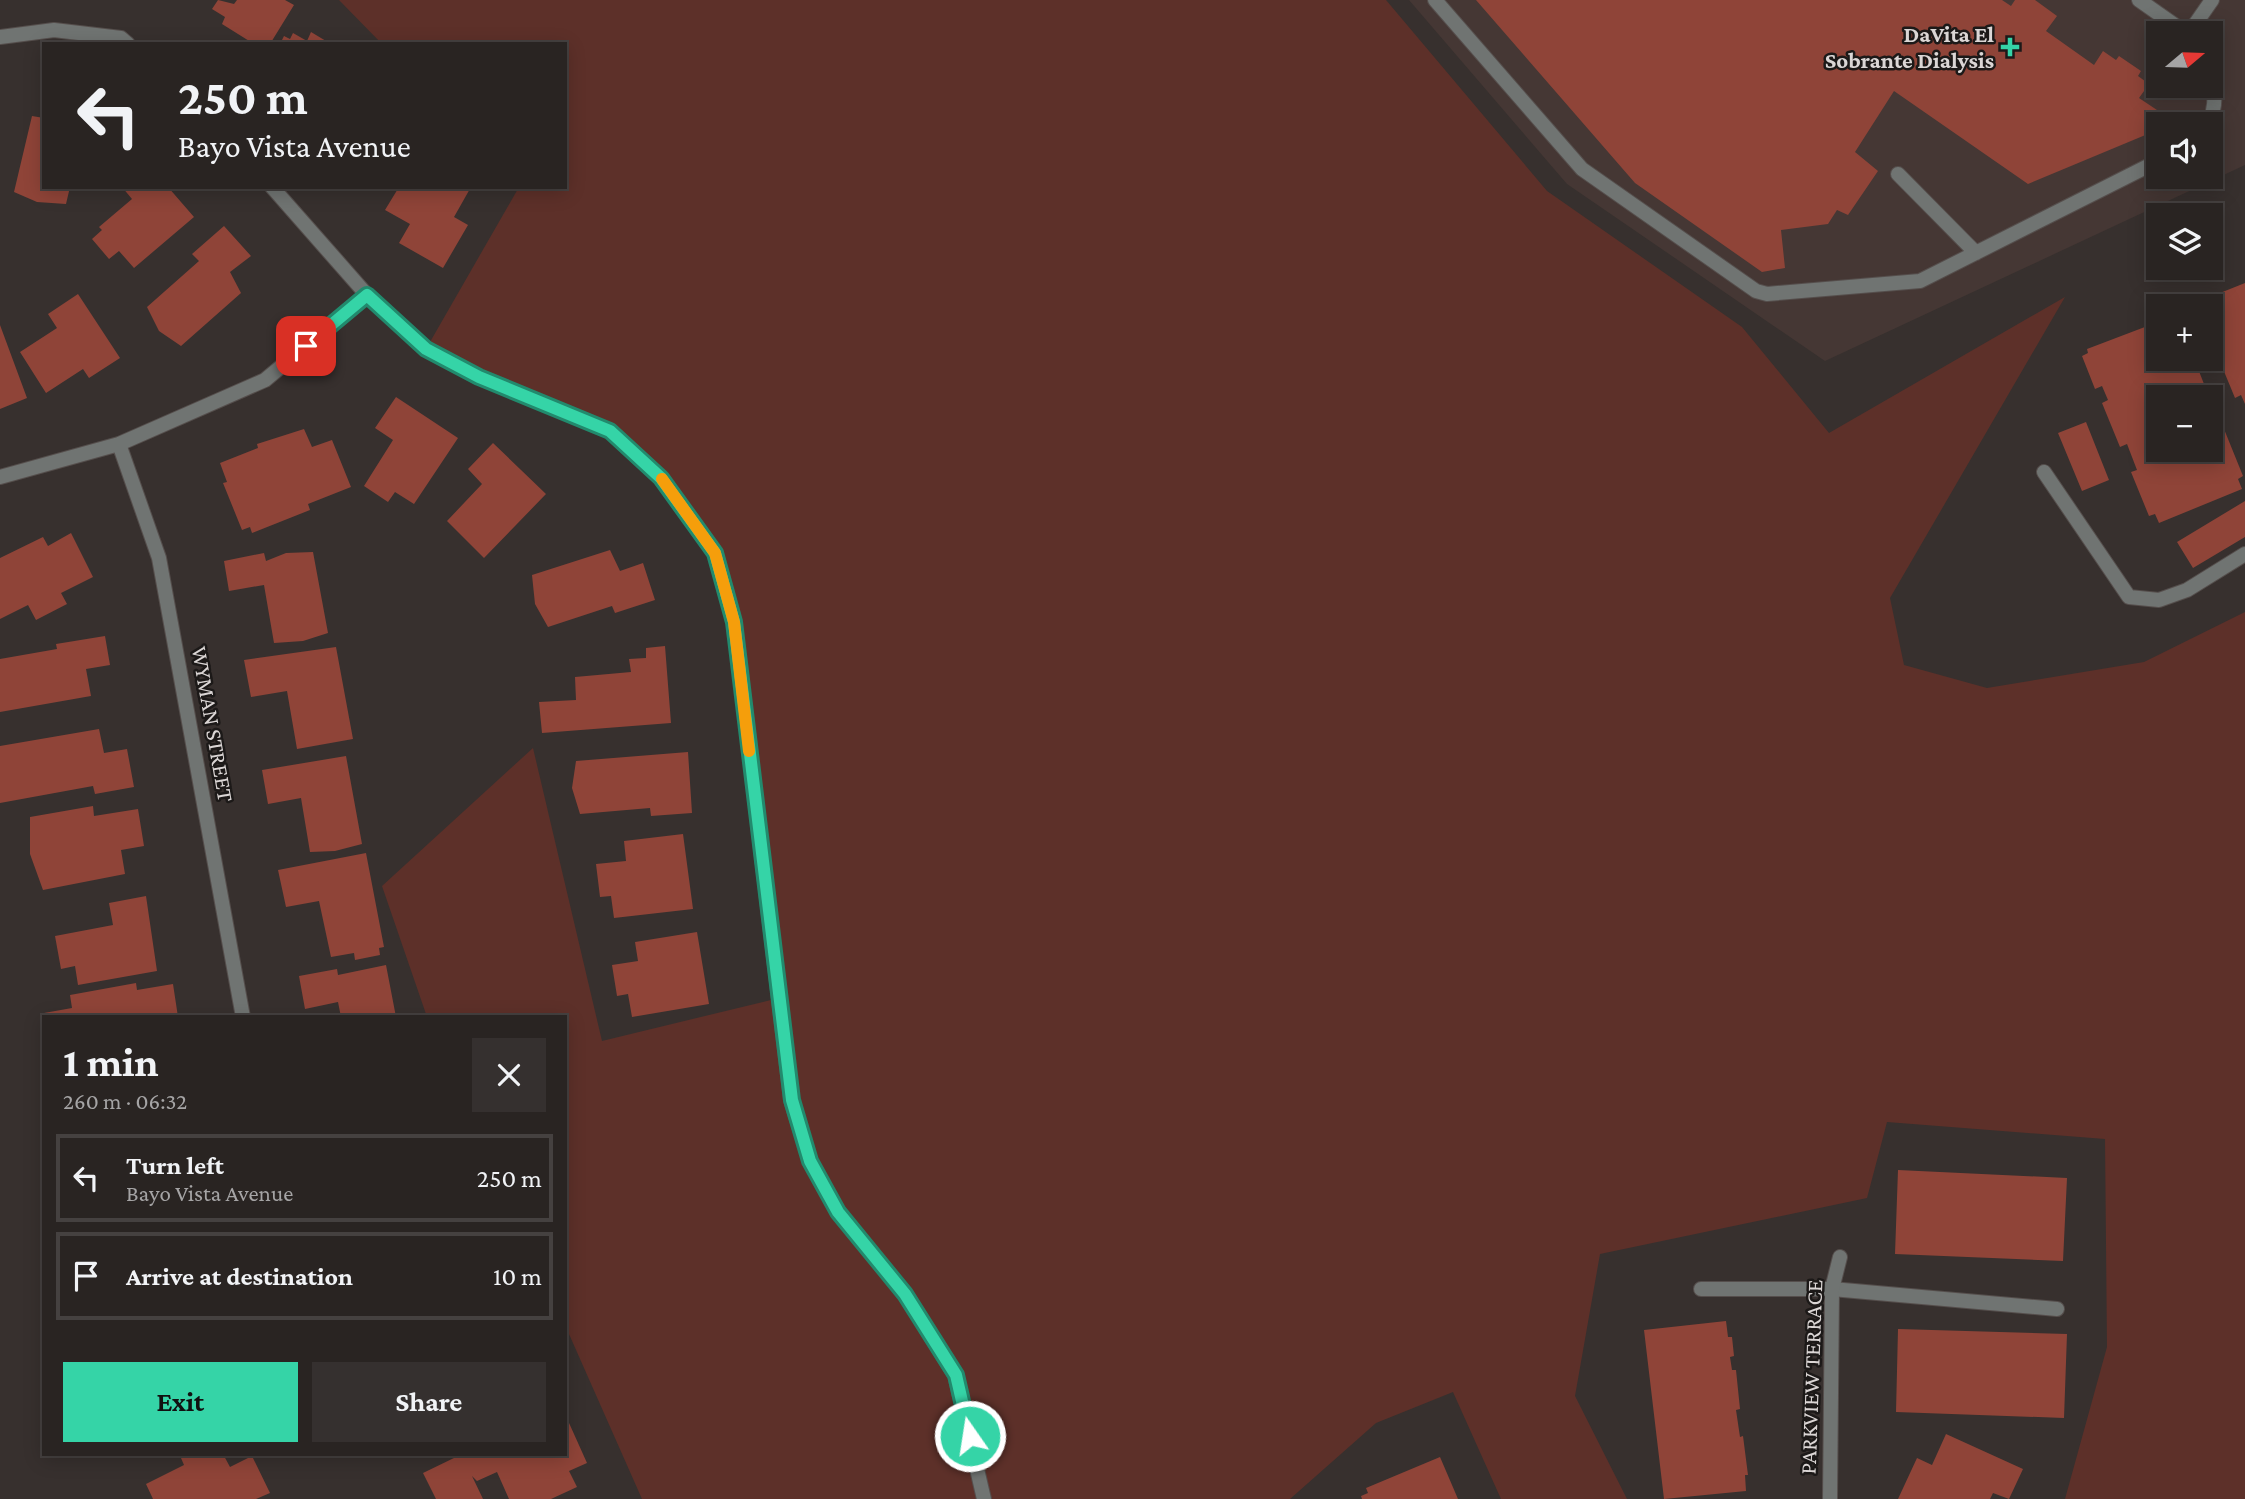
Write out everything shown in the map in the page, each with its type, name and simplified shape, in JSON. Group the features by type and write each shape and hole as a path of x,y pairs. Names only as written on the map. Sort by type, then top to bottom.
{"street":[{"path":"1435,0 1582,169 1756,291 1767,294 1920,281 2146,167"},
{"path":"2139,0 2170,21"},
{"path":"2196,21 2212,0"},
{"path":"0,37 54,30 121,38 126,42"},
{"path":"1898,174 1976,253"},
{"path":"274,189 367,295 426,349 479,377 610,431 661,478 715,553 734,622 792,1100 810,1161 838,1212 905,1294 956,1375 984,1499"},
{"path":"0,477 119,444 265,380 367,295"},
{"name":"WYMAN STREET","path":"119,444 159,558 243,1015"},
{"path":"2044,472 2129,597 2159,600 2187,590 2245,554"},
{"name":"PARKVIEW TERRACE","path":"1830,1499 1832,1289 1840,1257"},
{"path":"1701,1289 1832,1289 2057,1309"}],"shaded area":[{"path":"339,0 1386,0 1547,191 1742,327 1829,433 2065,297 1890,598 1904,665 1987,688 2144,662 2245,612 2245,1499 2065,1499 2107,1347 2105,1139 1887,1122 1867,1198 1600,1254 1575,1396 1627,1499 1501,1499 1453,1392 1376,1423 1290,1499 642,1499 567,1330 567,1015 426,1015 382,886 533,748 602,1041 779,998 734,622 715,553 661,478 610,431 426,349 518,189 567,189 567,42 380,42"},
{"path":"1409,0 2245,0 2245,165 2223,175 2223,112 2146,112 2146,189 2194,189 2164,203 2146,203 2146,211 1825,361 1567,184"}],"building":[{"path":"218,0 234,4 237,0 285,0 294,5 271,42 251,42 222,24 225,17 212,9"},
{"path":"1476,0 2002,0 2011,6 2015,0 2035,0 2057,16 2046,31 2094,65 2103,51 2116,60 2119,56 2141,71 2138,76 2146,82 2146,88 2139,98 2160,112 2146,112 2146,135 2028,184 1894,91 1855,152 1878,171 1848,215 1837,210 1828,224 1781,230 1785,268 1762,272 1635,183"},
{"path":"311,32 328,42 281,42 284,36 290,39 293,33 307,41"},
{"path":"32,116 42,118 42,189 70,189 66,204 37,202 14,192"},
{"path":"124,189 170,189 194,217 134,268 119,251 109,259 92,239 102,230 99,227 132,199"},
{"path":"398,189 470,189 454,217 468,225 443,268 399,243 410,224 385,210"},
{"path":"224,226 251,256 230,272 241,293 181,346 159,331 147,307 199,261 192,254"},
{"path":"2245,283 2245,404 2241,395 2235,398 2223,369 2223,294 2218,294"},
{"path":"78,294 120,358 89,378 83,369 46,393 20,352 57,328 48,314"},
{"path":"0,325 27,398 0,409"},
{"path":"2146,327 2146,371 2199,371 2203,385 2146,385 2146,462 2223,462 2224,429 2243,476 2238,479 2242,489 2159,523 2155,514 2149,516 2131,472 2137,470 2127,444 2120,447 2102,403 2108,400 2102,386 2095,389 2082,356 2088,353 2087,349"},
{"path":"396,397 458,438 414,504 395,492 388,502 364,486 393,440 375,428"},
{"path":"2086,422 2109,480 2082,491 2058,433"},
{"path":"304,429 312,447 332,440 351,487 308,504 310,510 252,533 250,527 242,530 223,483 227,482 220,463 258,448 257,444"},
{"path":"493,443 546,494 484,558 447,521 482,484 468,469"},
{"path":"2245,501 2245,537 2193,568 2177,542"},
{"path":"71,533 93,577 61,593 67,604 36,620 28,605 0,619 0,558 43,537 48,546"},
{"path":"610,550 620,571 643,563 655,600 615,613 612,606 548,627 535,604 532,575"},
{"path":"313,552 328,633 303,641 274,643 264,585 229,591 224,561 264,553 266,561 286,553"},
{"path":"105,636 110,665 86,669 91,696 0,712 0,659 57,649 56,644"},
{"path":"665,646 671,723 542,733 539,702 576,700 575,677 631,672 629,659 646,658 646,648"},
{"path":"336,647 353,739 297,749 287,691 251,697 244,660"},
{"path":"99,729 104,753 127,749 134,787 95,794 93,786 0,803 0,746"},
{"path":"688,752 692,813 651,816 650,808 580,814 572,788 576,761"},
{"path":"346,756 362,844 335,851 310,852 301,798 268,804 262,770"},
{"path":"93,806 94,816 138,809 144,846 121,850 125,874 43,890 30,854 30,817"},
{"path":"683,834 693,909 614,918 611,896 600,897 596,864 626,861 624,841"},
{"path":"366,853 384,947 379,948 380,955 355,960 354,953 331,957 319,901 286,907 278,870"},
{"path":"146,896 157,971 78,985 75,966 61,969 55,936 113,925 109,903"},
{"path":"697,932 709,1004 632,1017 628,994 617,996 612,965 638,961 635,942"},
{"path":"386,965 396,1015 341,1015 338,1002 305,1009 299,976 337,969 338,975"},
{"path":"136,983 137,990 173,984 178,1015 44,1015 72,1008 70,995"},
{"path":"1898,1170 2067,1178 2063,1261 1895,1254"},
{"path":"1726,1321 1728,1337 1732,1337 1732,1370 1736,1370 1740,1409 1736,1410 1740,1437 1743,1436 1748,1475 1745,1475 1746,1491 1664,1499 1644,1330"},
{"path":"1898,1329 2067,1334 2064,1418 1896,1412"},
{"path":"567,1418 587,1463 569,1471 577,1487 551,1499 509,1499 497,1472 477,1481 472,1476 483,1499 436,1499 423,1473 456,1457 567,1456"},
{"path":"1946,1434 2023,1469 2009,1499 1993,1493 1990,1499 1898,1499 1917,1458 1932,1465"},
{"path":"224,1456 230,1467 252,1456 270,1493 256,1499 153,1499 146,1484 184,1465 181,1458"},
{"path":"1440,1457 1458,1499 1362,1499 1361,1496 1368,1493 1366,1488"}],"slow traffic":[{"path":"662,479 715,553 734,622 749,751"}],"place":[{"name":"DaVita El Sobrante Dialysis","path":"2010,47"}],"route":[{"path":"306,346 367,295 426,349 479,377 610,431 661,478 715,553 734,622 792,1100 810,1161 838,1212 905,1294 956,1375 970,1436"}]}
